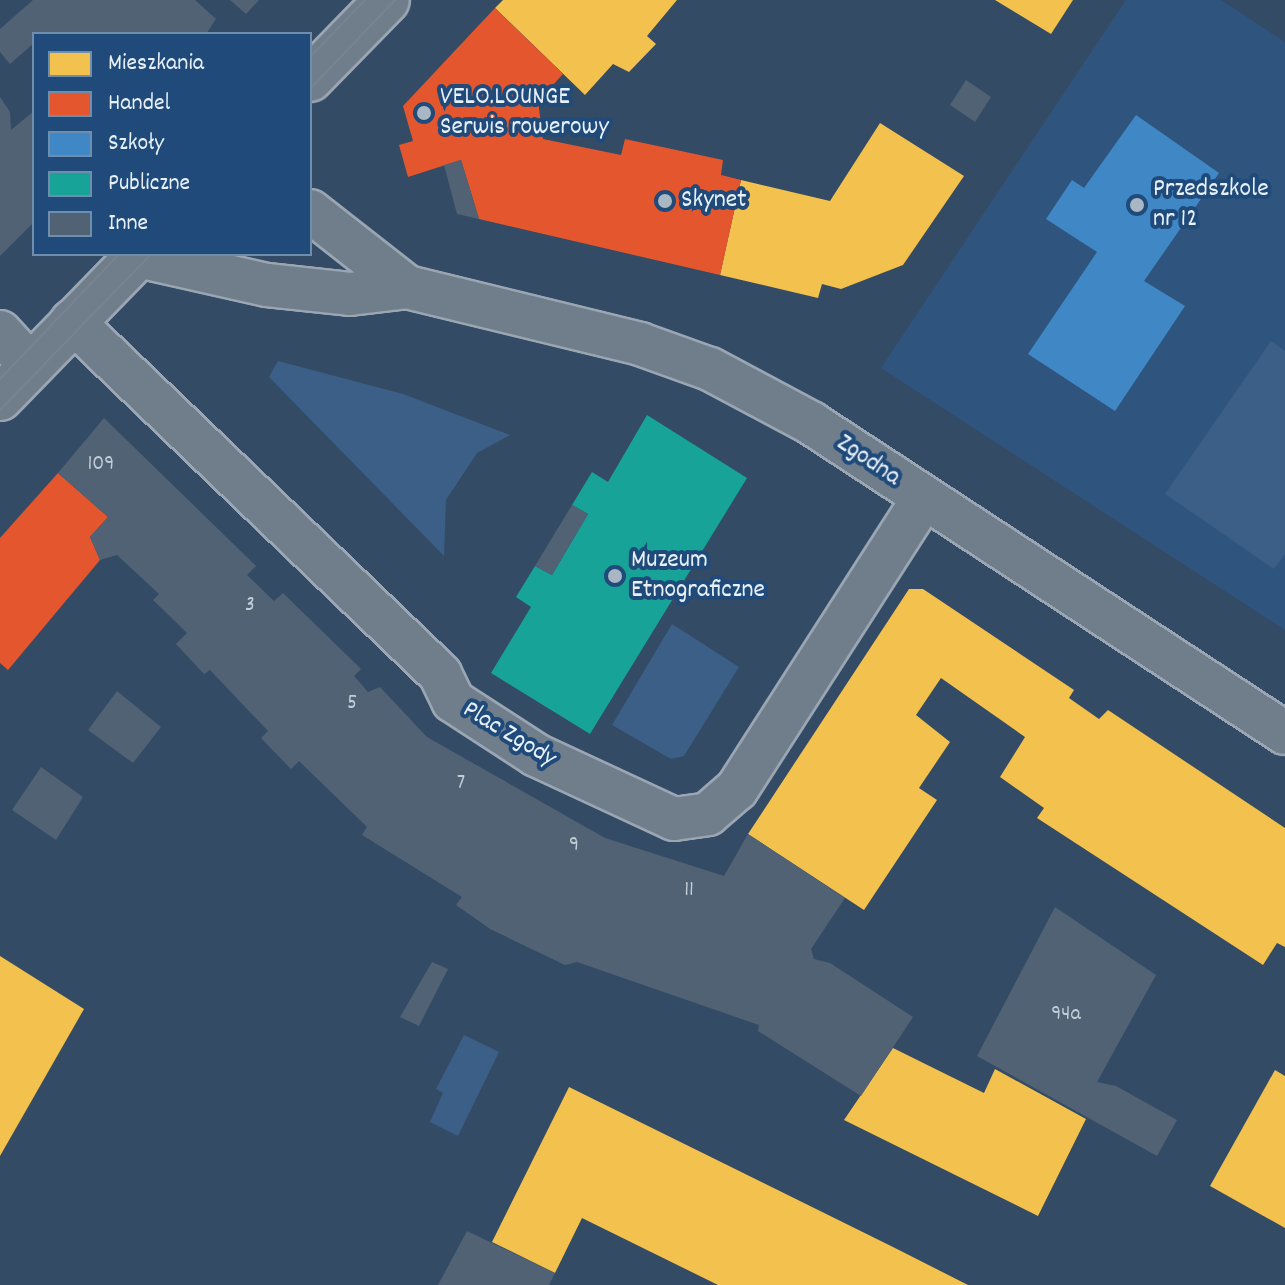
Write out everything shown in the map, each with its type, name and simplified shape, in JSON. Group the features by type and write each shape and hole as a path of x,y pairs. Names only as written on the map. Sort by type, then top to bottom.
{"main road":[{"path":"312,77 387,0"},
{"path":"0,398 138,256"}],"street":[{"name":"Zgodna","path":"312,213 407,287"},
{"name":"Zgodna","path":"143,256 267,285 350,294 407,287 640,344 710,369 811,423 1285,733"},
{"name":"Plac Zgody","path":"72,321 440,674 453,701 536,755 674,819 708,814 737,789 924,498"},
{"path":"0,332 31,366"}],"shaded area":[{"name":"Przedszkole nr 12","path":"1126,0 1221,0 1285,42 1285,630 881,368"},
{"path":"1271,341 1285,351 1285,554 1274,569 1165,494"},
{"path":"278,361 403,394 510,435 477,453 446,500 444,556 269,377"},
{"path":"672,624 739,667 684,756 671,759 612,725"},
{"path":"464,1035 499,1052 458,1136 430,1122 443,1093 436,1089"}],"building: Mieszkania":[{"path":"503,0 677,0 647,36 656,44 629,72 613,64 585,95 495,8"},
{"path":"995,0 1073,0 1051,34"},
{"path":"880,123 964,176 903,265 841,289 822,284 818,298 720,275 741,180 830,201"},
{"path":"909,589 923,589 1074,690 1069,698 1099,719 1108,710 1285,828 1285,947 1277,943 1263,965 1037,818 1044,808 1000,777 1025,737 941,678 916,715 950,742 919,788 937,800 864,910 748,834"},
{"path":"0,956 84,1009 0,1156"},
{"path":"893,1048 984,1093 995,1069 1086,1119 1038,1216 844,1120"},
{"path":"1275,1070 1285,1076 1285,1228 1210,1186"},
{"path":"569,1087 968,1285 718,1285 582,1218 555,1273 492,1242"}],"building: Handel":[{"path":"495,8 563,74 538,101 543,139 621,155 625,139 723,160 721,175 741,180 720,275 479,219 461,160 408,177 399,145 413,141 403,106"},
{"path":"58,473 108,517 90,537 100,560 8,670 0,663 0,538"}],"building: Szkoły":[{"path":"1136,115 1219,173 1144,281 1185,306 1115,411 1028,354 1097,252 1046,219 1072,180 1084,188"}],"building: Publiczne":[{"path":"647,415 747,478 590,734 491,673 531,607 516,597 535,566 552,575 588,514 572,505 592,472 608,482"}],"building: Inne":[{"path":"33,0 195,0 216,19 207,32 32,32 32,45 10,64 0,52 0,29"},
{"path":"230,0 259,0 246,14"},
{"path":"966,80 991,97 975,122 950,105"},
{"path":"0,97 10,112 11,130 32,113 32,224 0,256"},
{"path":"461,160 479,219 457,214 444,165"},
{"path":"104,418 256,566 247,575 274,601 283,593 361,669 354,676 368,692 380,687 427,737 605,838 724,876 748,834 845,898 811,949 814,959 830,963 913,1017 861,1096 758,1031 759,1025 577,962 565,965 490,929 456,905 462,897 362,835 367,827 299,761 291,769 261,738 268,731 210,670 204,674 176,644 187,633 153,600 159,594 117,555 100,560 90,537 108,517 58,473"},
{"path":"572,505 588,514 552,575 535,566"},
{"path":"117,691 161,727 133,763 88,730"},
{"path":"41,767 83,797 56,840 12,810"},
{"path":"1055,907 1156,975 1097,1082 1116,1086 1177,1120 1157,1156 977,1056"},
{"path":"432,962 448,969 419,1026 400,1017"},
{"path":"467,1231 555,1273 549,1285 438,1285"}],"tram line":[{"path":"312,55 365,0"},
{"path":"312,87 395,0"},
{"path":"0,379 117,256"},
{"path":"0,410 149,256"}],"place":[{"name":"VELO.LOUNGE Serwis rowerowy","path":"424,113"},
{"name":"Skynet","path":"665,201"},
{"name":"Przedszkole nr 12","path":"1137,205"},
{"name":"Muzeum Etnograficzne","path":"615,576"}]}
